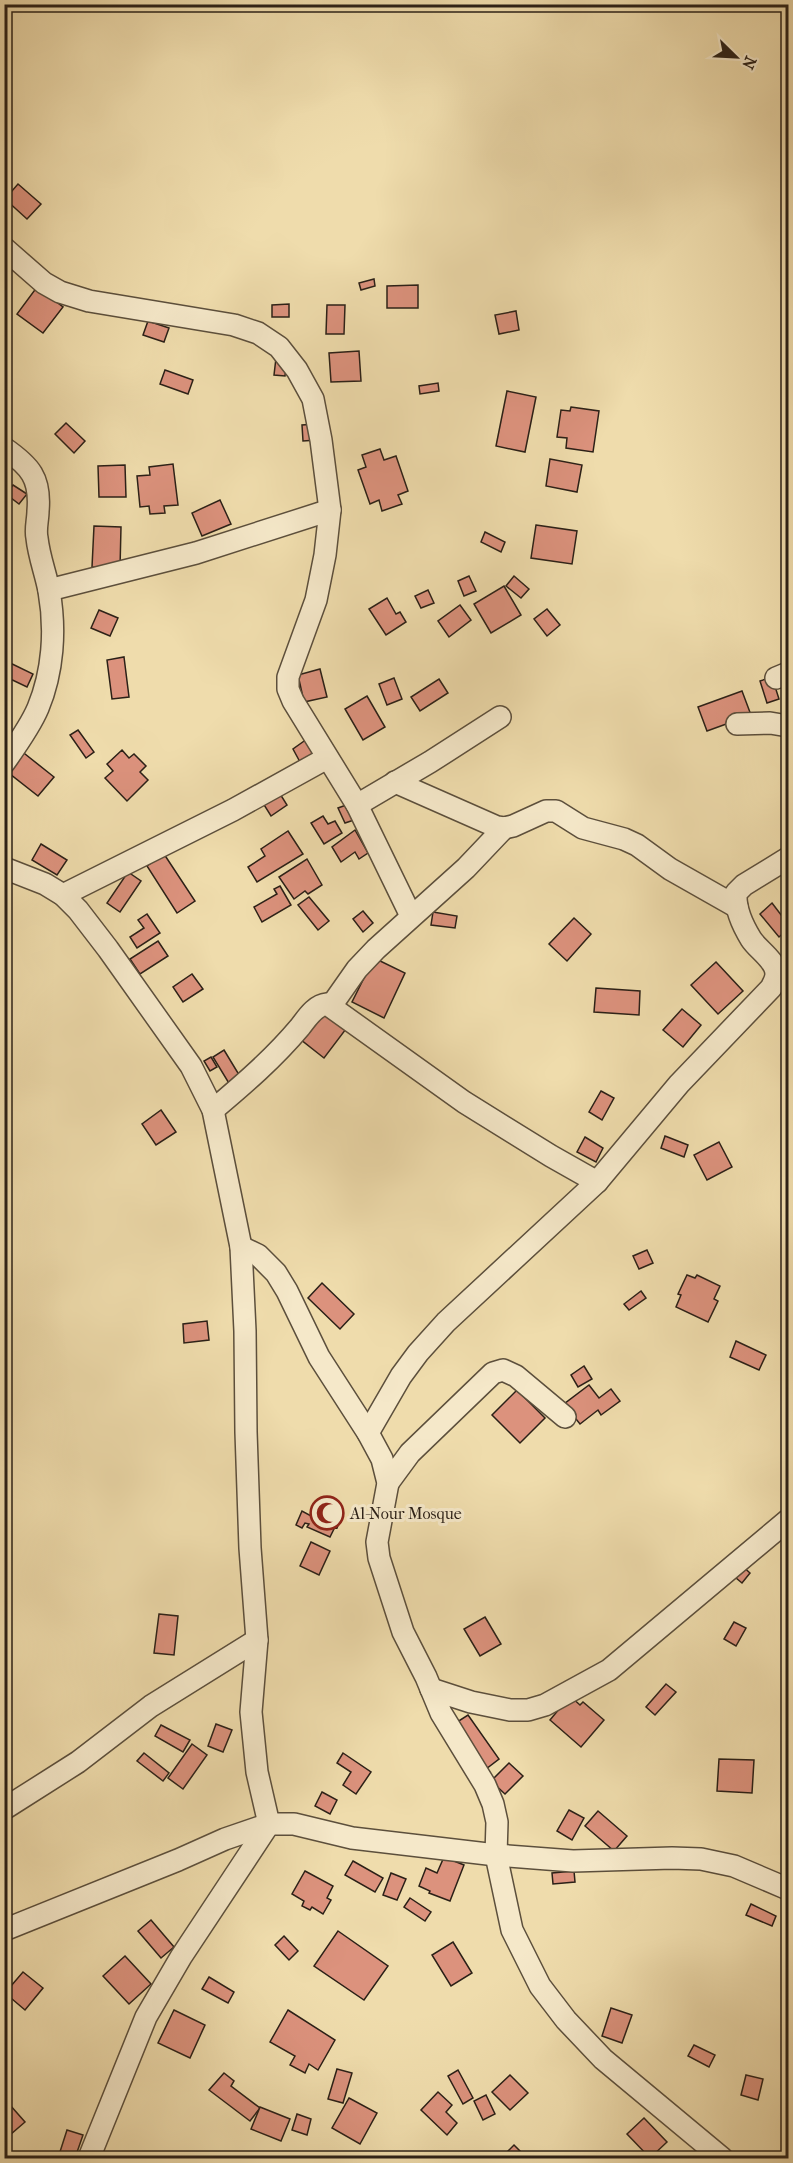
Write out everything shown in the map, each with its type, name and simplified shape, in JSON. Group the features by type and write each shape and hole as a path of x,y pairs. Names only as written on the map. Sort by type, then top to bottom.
{"street":[{"path":"4,248 44,282 74,297 234,325 258,333 279,347 297,370 313,399 330,510 325,555 316,600 287,683 293,701 357,805 411,916"},
{"path":"4,448 21,460 34,474 39,491 36,535 49,590 53,624 53,648 38,709 4,763"},
{"path":"49,590 196,553 330,510"},
{"path":"357,805 500,717"},
{"path":"737,724 770,723 789,726"},
{"path":"63,895 233,810 327,758"},
{"path":"395,782 497,827 504,828"},
{"path":"331,1006 357,969 411,916 466,868 504,828 546,811 556,811 583,828 624,839 637,845 670,869 737,908"},
{"path":"368,1433 401,1377 418,1353 446,1322 597,1182 679,1084 771,988 776,978 774,966 752,940 737,908 736,894 744,885 789,858"},
{"path":"4,868 45,884 63,895 78,910 191,1066 213,1110 241,1247 250,1548 257,1640 251,1712 257,1772 269,1824 181,1957 146,2017 89,2158"},
{"path":"213,1110 254,1074 284,1045 317,1007 324,1003 464,1102 597,1182"},
{"path":"241,1247 258,1256 276,1273 319,1358 368,1433 382,1459 388,1483 377,1542 379,1558 403,1632 441,1713 486,1785 497,1822 496,1855 512,1930 540,1986 566,2020 603,2059 722,2158"},
{"path":"388,1483 417,1446 493,1372 503,1370 516,1376 565,1417"},
{"path":"431,1689 471,1702 510,1710 528,1710 545,1705 609,1670 789,1520"},
{"path":"4,1809 78,1762 151,1707 257,1640"},
{"path":"4,1930 225,1839 269,1824 294,1824 352,1838 496,1855 573,1861 701,1859 734,1866 789,1889"}],"building":[{"path":"4,175 11,181 4,189"},
{"path":"18,184 41,204 27,219 5,199"},
{"path":"374,279 375,286 361,290 359,283"},
{"path":"418,285 418,308 387,308 387,286"},
{"path":"37,287 63,307 43,333 17,314"},
{"path":"289,304 289,317 272,317 272,305"},
{"path":"327,305 345,305 344,334 326,334"},
{"path":"516,311 519,330 499,334 495,315"},
{"path":"148,321 169,328 164,342 143,335"},
{"path":"359,351 361,381 331,382 329,353"},
{"path":"276,358 287,359 285,376 274,375"},
{"path":"165,370 193,380 188,394 160,384"},
{"path":"438,383 439,391 420,394 419,386"},
{"path":"507,391 536,397 525,452 496,446"},
{"path":"571,407 599,411 593,452 566,448 567,438 557,437 561,410 570,411"},
{"path":"66,423 85,441 74,453 55,434"},
{"path":"316,424 317,440 303,441 302,425"},
{"path":"380,449 384,460 396,456 408,491 398,495 402,504 382,511 379,500 370,504 358,470 366,467 362,455"},
{"path":"550,459 582,465 577,492 546,486"},
{"path":"173,464 178,505 164,506 165,513 150,514 149,506 140,507 137,476 150,475 149,467"},
{"path":"125,465 126,497 99,497 98,466"},
{"path":"13,485 27,494 19,504 6,494"},
{"path":"220,500 231,524 202,536 192,513"},
{"path":"536,525 577,531 572,564 531,558"},
{"path":"94,526 121,527 120,568 92,567"},
{"path":"485,532 505,542 501,552 481,542"},
{"path":"469,576 476,591 464,596 458,581"},
{"path":"514,576 529,589 521,598 506,586"},
{"path":"504,586 521,615 491,633 474,604"},
{"path":"428,590 434,603 421,608 415,596"},
{"path":"387,598 396,614 400,612 406,622 386,635 369,609"},
{"path":"460,605 471,620 449,637 438,621"},
{"path":"547,609 560,625 547,636 534,619"},
{"path":"99,610 118,618 110,636 91,628"},
{"path":"124,657 129,697 112,699 107,660"},
{"path":"4,660 33,674 27,687 4,676"},
{"path":"320,669 327,697 304,702 298,675"},
{"path":"772,677 779,699 767,703 760,681"},
{"path":"394,678 402,699 387,705 379,684"},
{"path":"439,679 448,693 420,711 411,697"},
{"path":"4,684 11,686 4,703"},
{"path":"742,691 751,715 707,731 698,707"},
{"path":"367,696 385,727 363,740 345,709"},
{"path":"78,730 94,752 86,758 70,735"},
{"path":"307,739 315,752 300,762 293,749"},
{"path":"20,750 54,777 38,796 5,770"},
{"path":"122,750 129,758 134,754 146,766 140,772 148,780 127,801 105,778 113,771 107,764"},
{"path":"277,789 287,805 271,816 261,800"},
{"path":"349,804 354,820 345,823 338,808"},
{"path":"323,816 328,824 335,821 342,833 324,844 311,823"},
{"path":"355,830 368,853 359,859 355,852 341,862 332,847"},
{"path":"288,831 303,854 257,882 248,867 265,856 261,849"},
{"path":"4,832 11,834 4,850"},
{"path":"41,844 67,860 57,875 32,860"},
{"path":"164,854 195,901 177,913 147,866"},
{"path":"307,859 322,885 308,894 305,891 294,899 279,877"},
{"path":"128,872 141,881 120,912 107,903"},
{"path":"280,886 291,905 262,922 254,907 277,894 274,889"},
{"path":"309,897 329,921 318,930 298,905"},
{"path":"772,903 788,924 788,929 779,937 760,914"},
{"path":"363,911 373,923 363,932 353,919"},
{"path":"433,912 457,916 455,928 431,925"},
{"path":"147,914 160,933 137,948 130,937 144,928 138,920"},
{"path":"574,918 591,934 567,961 549,944"},
{"path":"158,941 168,956 140,974 130,959"},
{"path":"374,958 405,973 384,1018 352,1002"},
{"path":"716,962 743,991 718,1014 691,985"},
{"path":"192,974 203,989 183,1002 173,987"},
{"path":"596,988 640,991 639,1015 594,1012"},
{"path":"682,1009 701,1025 683,1047 663,1030"},
{"path":"322,1010 346,1029 324,1058 300,1039"},
{"path":"224,1050 241,1078 230,1085 213,1057"},
{"path":"211,1057 217,1067 210,1071 204,1061"},
{"path":"601,1091 614,1098 602,1120 589,1112"},
{"path":"161,1110 176,1132 156,1145 142,1124"},
{"path":"665,1136 688,1145 684,1157 661,1148"},
{"path":"585,1137 603,1148 596,1162 577,1152"},
{"path":"719,1142 732,1167 707,1180 694,1155"},
{"path":"647,1250 653,1263 639,1269 633,1256"},
{"path":"687,1275 695,1278 697,1275 720,1286 714,1299 718,1301 708,1322 676,1307 681,1295 678,1294"},
{"path":"322,1283 354,1314 340,1329 308,1298"},
{"path":"641,1291 646,1298 629,1310 624,1304"},
{"path":"207,1321 209,1340 184,1343 183,1324"},
{"path":"736,1341 766,1355 759,1370 730,1357"},
{"path":"584,1366 592,1379 578,1387 571,1375"},
{"path":"589,1385 599,1398 611,1389 620,1401 601,1415 598,1410 580,1424 564,1404"},
{"path":"517,1390 545,1418 520,1443 492,1415"},
{"path":"317,1502 341,1512 336,1522 339,1523 337,1528 335,1527 330,1537 307,1527 309,1524 305,1523 302,1528 296,1525 302,1511 311,1516"},
{"path":"311,1542 330,1551 319,1575 300,1566"},
{"path":"739,1563 750,1573 742,1583 730,1573"},
{"path":"159,1614 178,1616 174,1655 154,1653"},
{"path":"485,1617 501,1644 480,1656 464,1629"},
{"path":"734,1622 746,1628 736,1646 724,1639"},
{"path":"666,1684 676,1692 655,1715 646,1707"},
{"path":"570,1696 580,1705 583,1702 604,1720 581,1747 550,1720"},
{"path":"468,1715 499,1759 486,1769 454,1724"},
{"path":"216,1724 232,1730 223,1752 208,1746"},
{"path":"161,1725 190,1740 183,1752 155,1736"},
{"path":"192,1744 207,1755 183,1789 168,1778"},
{"path":"144,1753 169,1773 163,1781 137,1761"},
{"path":"343,1753 371,1772 356,1794 343,1785 351,1772 337,1763"},
{"path":"719,1759 754,1760 752,1793 717,1791"},
{"path":"509,1763 523,1776 505,1794 491,1781"},
{"path":"322,1792 337,1800 330,1814 315,1806"},
{"path":"569,1810 584,1818 572,1840 557,1831"},
{"path":"598,1811 627,1836 614,1851 585,1826"},
{"path":"444,1857 464,1865 450,1901 429,1893 430,1891 419,1886 426,1868 437,1873"},
{"path":"353,1861 383,1878 375,1892 345,1875"},
{"path":"305,1871 333,1886 327,1898 331,1900 323,1914 312,1907 310,1910 302,1906 304,1901 292,1894"},
{"path":"574,1871 575,1882 553,1884 552,1873"},
{"path":"391,1873 406,1879 397,1900 383,1895"},
{"path":"410,1898 431,1912 425,1921 404,1907"},
{"path":"751,1904 776,1916 772,1926 746,1915"},
{"path":"151,1920 174,1947 161,1958 138,1931"},
{"path":"338,1931 388,1966 364,2000 314,1966"},
{"path":"284,1936 298,1951 289,1960 275,1945"},
{"path":"453,1942 472,1973 451,1986 432,1955"},
{"path":"125,1956 151,1984 129,2004 103,1976"},
{"path":"23,1972 43,1988 25,2010 5,1993"},
{"path":"209,1977 234,1992 228,2003 202,1989"},
{"path":"611,2008 632,2015 622,2043 602,2036"},
{"path":"174,2010 205,2025 190,2058 158,2043"},
{"path":"288,2010 335,2040 318,2070 309,2064 305,2073 290,2065 295,2056 270,2042"},
{"path":"694,2045 715,2055 709,2067 688,2056"},
{"path":"788,2048 788,2089 783,2088"},
{"path":"337,2069 352,2073 343,2103 328,2099"},
{"path":"458,2070 473,2098 463,2104 448,2076"},
{"path":"224,2073 234,2081 231,2086 260,2108 250,2121 209,2090"},
{"path":"510,2075 528,2093 510,2110 492,2092"},
{"path":"746,2075 763,2079 758,2100 741,2095"},
{"path":"438,2092 452,2105 446,2112 457,2123 447,2135 421,2110"},
{"path":"486,2095 495,2114 483,2120 474,2101"},
{"path":"349,2098 377,2113 360,2144 332,2128"},
{"path":"10,2105 25,2122 4,2140 4,2110"},
{"path":"260,2107 290,2119 281,2141 251,2129"},
{"path":"297,2114 311,2119 307,2135 292,2130"},
{"path":"644,2118 667,2142 650,2158 627,2134"},
{"path":"67,2130 83,2135 75,2158 58,2158"},
{"path":"514,2145 527,2158 507,2158 504,2155"}],"place":[{"name":"Al-Nour Mosque","path":"327,1513"}]}
